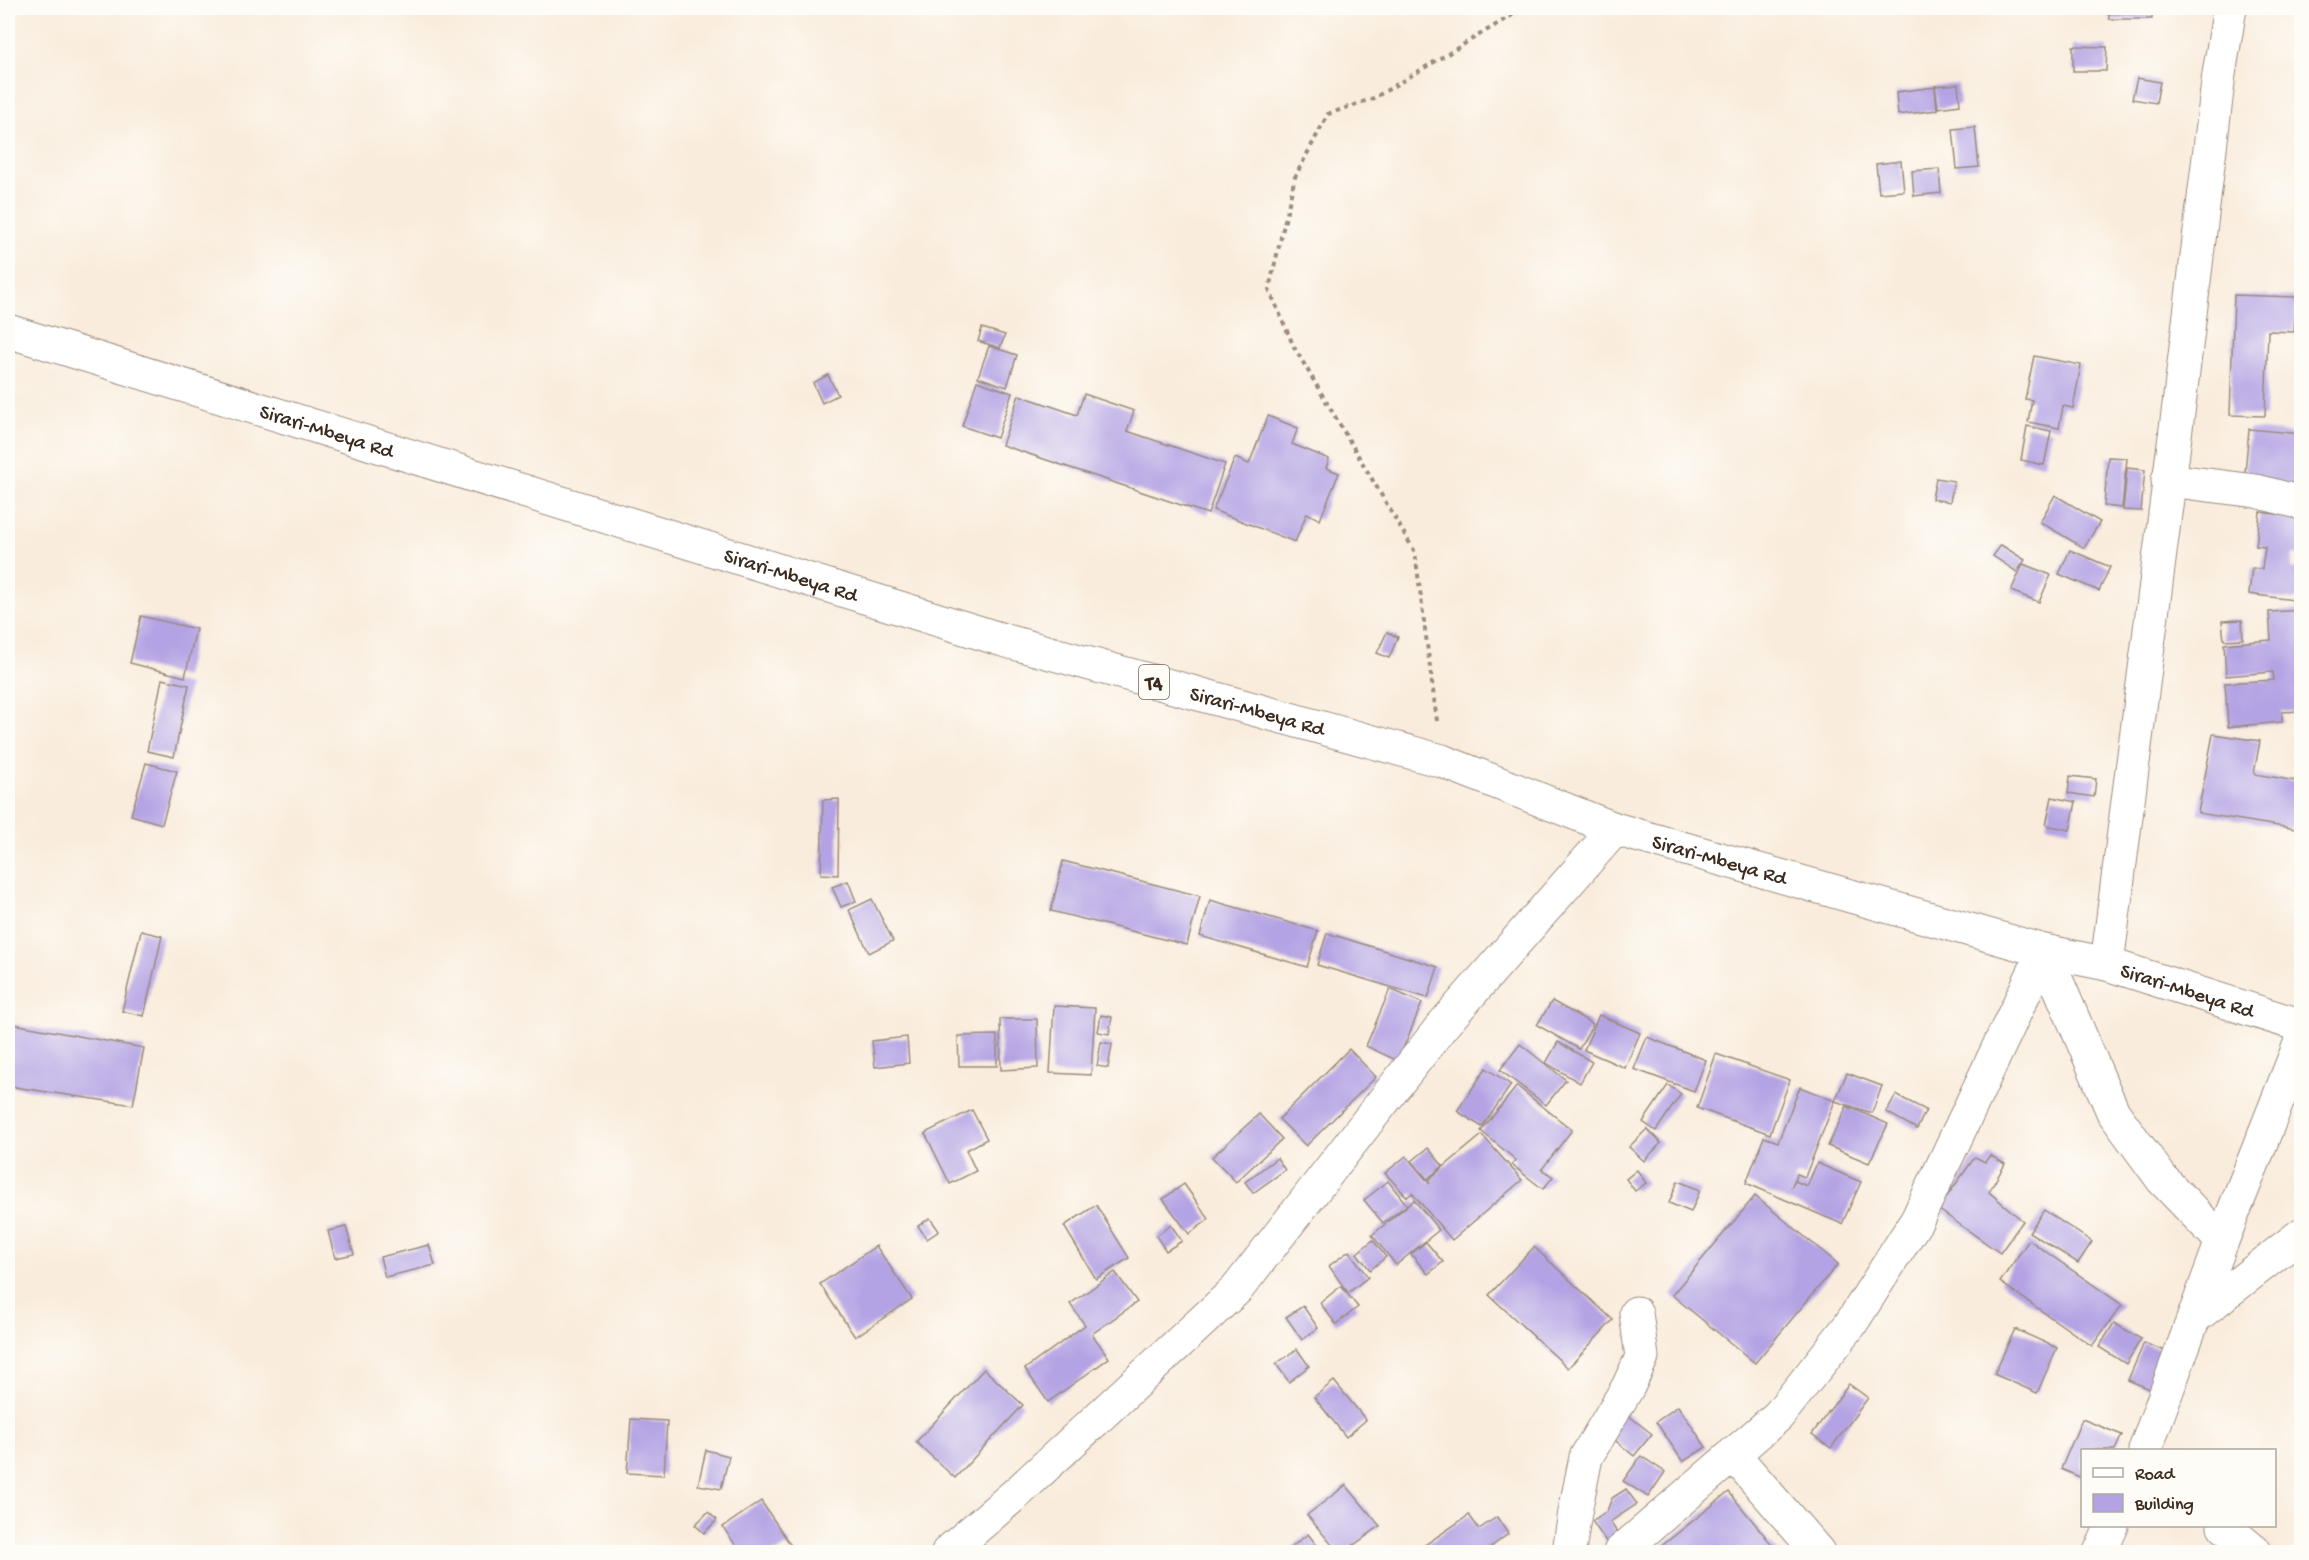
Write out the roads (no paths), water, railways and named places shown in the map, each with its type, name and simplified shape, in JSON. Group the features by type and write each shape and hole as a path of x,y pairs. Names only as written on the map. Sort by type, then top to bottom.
{"main road":[{"path":"2107,964 2219,74 2230,8"},
{"name":"Sirari-Mbeya Rd","path":"8,331 1003,640 1442,761 1615,829 2044,951 2107,964 2301,1026"},
{"path":"2168,480 2256,491 2301,503"},
{"path":"948,1552 1019,1491 1237,1289 1442,1026 1615,829"},
{"path":"2044,951 2113,1112 2163,1179 2222,1241"},
{"path":"1620,1552 1778,1416 1850,1325 1917,1220 2044,951"},
{"path":"2145,1449 2222,1241 2301,1039"},
{"path":"2194,1318 2301,1234"},
{"path":"1569,1552 1586,1457 1628,1387 1642,1357 1636,1313"},
{"path":"1733,1454 1818,1552"},
{"path":"2100,1552 2112,1527"},
{"path":"2225,1527 2255,1552"}]}
